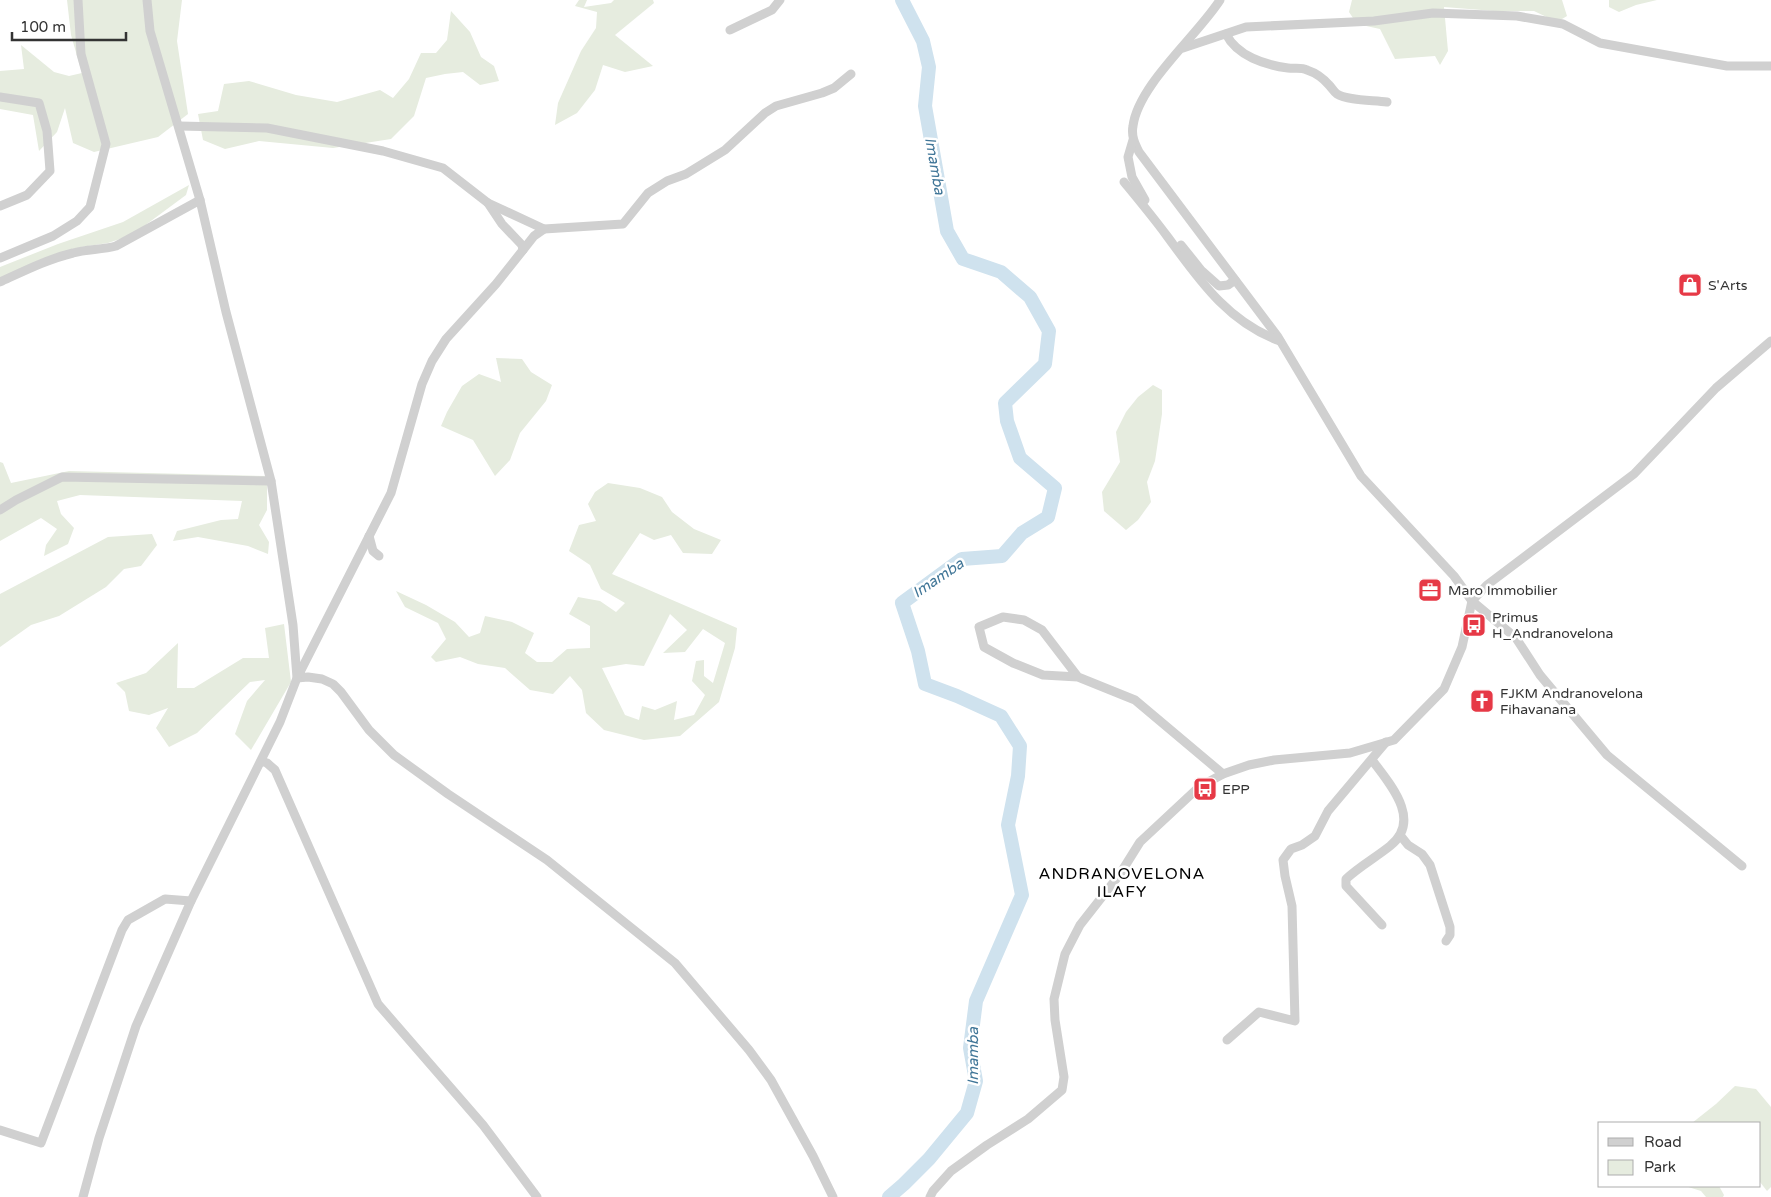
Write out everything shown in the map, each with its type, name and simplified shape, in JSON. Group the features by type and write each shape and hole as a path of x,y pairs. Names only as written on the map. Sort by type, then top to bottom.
{"street":[{"path":"0,258 53,236 77,221 90,207 106,144 81,54 78,0"},
{"path":"147,0 150,31 200,200 226,312 271,481 293,625 297,678"},
{"path":"730,30 772,10 780,0"},
{"path":"1220,0 1148,90 1135,116 1132,127 1133,140 1128,157 1132,177 1142,196 1201,270 1219,286 1228,285 1235,280"},
{"path":"1182,48 1246,27 1374,21 1433,13 1518,16 1564,24 1600,43 1609,45 1727,66 1771,66"},
{"path":"1226,34 1231,43 1253,58 1272,65 1304,68 1325,80 1337,94 1350,98 1387,102"},
{"path":"179,126 267,128 383,151 442,168 488,203 544,229 623,224 648,193 667,181 686,174 725,150 765,112 776,106 834,88 851,74"},
{"path":"0,97 39,103 47,132 50,171 27,195 0,206"},
{"path":"1133,140 1139,152 1158,178 1280,340 1361,476 1454,576 1472,601 1516,638 1540,675 1606,754 1742,866"},
{"path":"1124,182 1148,210 1208,291 1225,308 1253,328 1280,340"},
{"path":"0,282 75,252 116,246 200,200"},
{"path":"488,203 502,224 522,245 523,250"},
{"path":"83,1197 99,1138 136,1026 191,901 280,722 297,678 391,493 422,384 432,361 446,339 496,284 534,236 544,229"},
{"path":"930,1197 951,1171 1028,1119 1062,1090 1064,1077 1054,999 1065,954 1080,926 1120,874 1140,842 1199,788 1222,774 1249,764 1350,753 1394,740 1444,689 1462,647 1472,601 1487,585 1634,474 1716,388 1771,341"},
{"path":"0,510 62,477 271,481"},
{"path":"369,536 373,551 380,556"},
{"path":"1078,677 1042,630 1024,620 1002,617 979,627 984,647 1013,663 1043,675 1078,677 1135,700 1222,774"},
{"path":"297,678 322,679 333,684 369,730 394,755 448,794 547,860 675,963 771,1080 813,1156 833,1197"},
{"path":"1227,1040 1259,1012 1295,1021 1292,906 1283,860 1291,849 1302,845 1315,836 1328,812 1386,742"},
{"path":"1372,760 1397,793 1404,822 1400,835 1391,845 1346,878 1346,886 1382,925"},
{"path":"261,761 267,763 275,770 378,1004 484,1125 537,1197"},
{"path":"1400,835 1408,846 1422,854 1430,865 1447,912 1450,936 1446,941"},
{"path":"0,1130 41,1143 122,930 128,920 164,899 191,901"}],"green space":[{"path":"67,0 182,0 177,41 188,114 158,137 94,152 73,143 65,108 57,132 39,151 33,115 0,109 0,71 24,69 21,45 54,72 69,76 82,73 71,35"},
{"path":"579,0 587,0 584,7 611,3 614,0 653,0 654,3 615,35 653,66 625,72 603,65 595,90 577,113 555,125 558,103 581,51 596,28 597,12 575,6"},
{"path":"1352,0 1562,0 1567,16 1557,22 1534,11 1494,11 1444,7 1448,51 1440,65 1435,56 1395,59 1380,29 1357,24 1349,12"},
{"path":"1609,0 1657,0 1636,5 1619,12 1609,7"},
{"path":"451,11 470,32 481,57 494,66 499,81 480,85 463,72 426,78 414,116 391,139 333,148 259,141 225,149 203,140 198,114 218,111 224,84 249,81 296,95 337,102 380,90 393,98 409,79 421,53 436,53 447,40"},
{"path":"189,185 186,195 132,235 108,243 81,247 0,278 0,267 58,244 123,222"},
{"path":"496,358 522,359 531,372 552,385 546,401 520,433 510,460 495,476 473,440 441,426 462,386 479,374 501,382"},
{"path":"1153,385 1162,390 1162,414 1155,461 1147,482 1151,502 1138,520 1126,530 1104,511 1102,492 1120,462 1116,432 1126,412 1138,397"},
{"path":"0,462 3,463 11,483 69,471 267,476 267,510 259,525 269,542 268,554 248,546 198,537 173,541 177,531 221,520 238,519 242,501 80,495 57,501 61,514 74,528 68,544 44,556 46,545 57,529 41,518 0,541"},
{"path":"608,483 640,488 662,497 672,512 694,529 721,540 712,554 683,553 671,535 654,540 640,533 612,574 737,628 735,648 719,702 680,736 644,740 604,730 586,713 582,690 570,676 553,694 530,690 505,668 478,664 460,657 436,662 431,657 446,639 438,623 405,607 396,591 426,605 455,622 469,637 480,633 485,616 512,622 534,633 525,653 537,662 552,662 567,649 590,648 590,626 569,614 578,597 600,601 616,612 625,603 601,589 590,565 569,551 579,525 596,521 588,504 595,492","holes":["670,614 687,630 663,653 685,652 703,629 725,643 713,683 704,676 704,660 696,661 692,681 705,695 694,715 674,720 677,701 655,710 642,706 639,720 625,715 602,668 626,664 644,666"]},
{"path":"152,534 157,545 141,566 124,569 106,587 59,616 31,625 0,647 0,594 108,537"},
{"path":"284,624 291,682 251,750 235,734 247,701 265,680 250,682 197,733 169,747 156,728 168,708 149,715 129,711 125,692 116,683 146,673 178,643 177,688 194,688 243,658 269,658 265,628"},
{"path":"1735,1086 1756,1089 1771,1107 1771,1187 1767,1191 1761,1183 1761,1122 1693,1122"},
{"path":"1688,1187 1720,1187 1724,1195 1723,1197 1706,1197 1701,1191"}],"waterway":[{"name":"Imamba","path":"889,1197 929,1159 967,1113 976,1081 970,1048 976,1001 1022,895 1008,825 1018,776 1020,746 1001,716 925,684 918,651 902,603 962,559 1002,556 1022,533 1048,517 1055,488 1020,458 1007,421 1005,403 1045,364 1049,331 1030,297 1001,272 963,259 947,231 925,106 929,67 923,41 902,0"}],"place":[{"name":"S'Arts","path":"1690,285"},
{"name":"Maro Immobilier","path":"1430,590"},
{"name":"Primus H_Andranovelona","path":"1474,625"},
{"name":"FJKM Andranovelona Fihavanana","path":"1482,701"},
{"name":"EPP","path":"1205,789"}],"district":[{"name":"ANDRANOVELONA ILAFY","path":"1122,883"}]}
